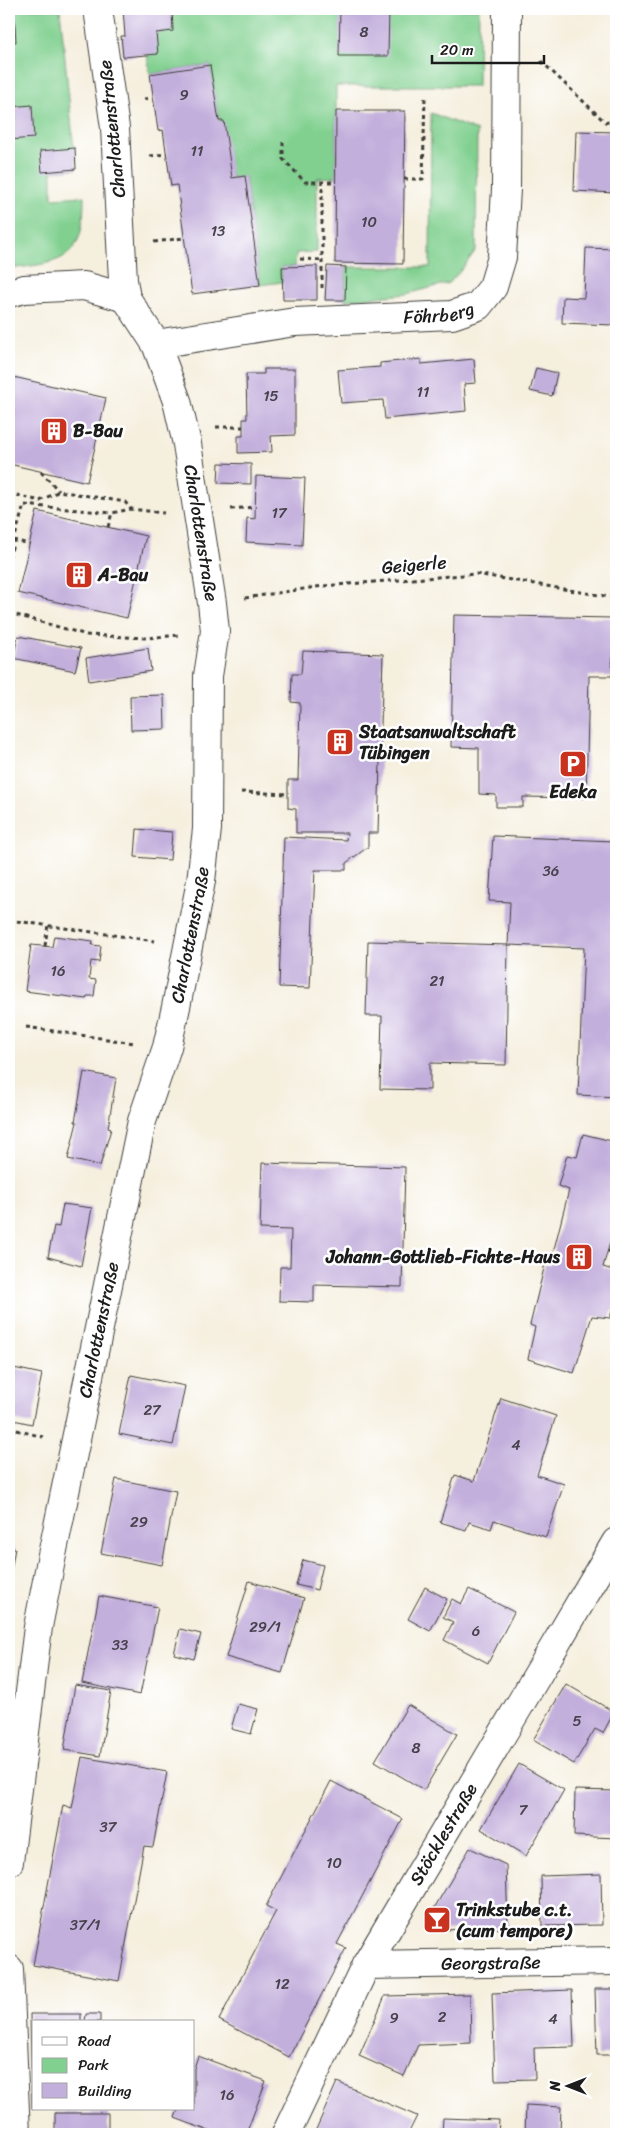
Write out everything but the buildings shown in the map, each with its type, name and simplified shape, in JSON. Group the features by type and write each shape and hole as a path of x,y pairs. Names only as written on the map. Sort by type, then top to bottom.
{"street":[{"name":"Charlottenstraße","path":"9,1862 38,1627 142,1121 167,1047 201,881 207,829 208,676 215,631 212,603 199,517 177,401 156,344 126,298 122,261 115,128 98,9"},
{"name":"Föhrberg","path":"156,344 295,322 452,315 478,306 493,287 502,258 506,190 506,9"},
{"path":"9,294 24,289 84,286 126,298"},
{"name":"Stöcklestraße","path":"286,2134 366,1965 616,1542"},
{"name":"Georgstraße","path":"366,1965 616,1961"},
{"path":"9,1969 16,2134"}],"path":[{"path":"536,57 605,122 616,123"},
{"path":"404,179 424,180 425,95"},
{"path":"283,142 283,159 305,182 336,182"},
{"path":"322,182 322,321"},
{"path":"300,259 322,260"},
{"path":"41,472 58,491"},
{"path":"9,493 40,501 58,491 125,502 131,509"},
{"path":"9,558 24,505 112,513 131,509 199,517"},
{"path":"108,528 112,513"},
{"path":"13,540 29,544"},
{"name":"Geigerle","path":"212,603 323,586 476,574 616,598"},
{"path":"9,613 87,635 146,638 215,631"},
{"path":"207,791 288,794"},
{"path":"9,920 48,924 188,946"},
{"path":"45,946 48,924"},
{"path":"26,1027 167,1047"},
{"path":"608,1250 616,1252"}],"green space":[{"path":"9,9 60,9 76,169 52,171 52,198 84,196 80,233 75,245 68,254 58,260 45,264 9,269"},
{"path":"172,9 479,9 478,86 336,86 336,177 317,178 317,252 296,253 295,267 282,267 282,282 260,285 245,176 232,178 219,121 210,65 150,74 147,55 156,33 173,31"},
{"path":"431,113 477,131 476,250 449,283 407,294 345,300 346,267 430,267"}],"place":[{"name":"B-Bau","path":"54,431"},
{"name":"A-Bau","path":"79,575"},
{"name":"Staatsanwaltschaft Tübingen","path":"340,742"},
{"name":"Edeka","path":"573,764"},
{"name":"Johann-Gottlieb-Fichte-Haus","path":"579,1257"},
{"name":"Trinkstube c.t. (cum tempore)","path":"437,1920"}]}
